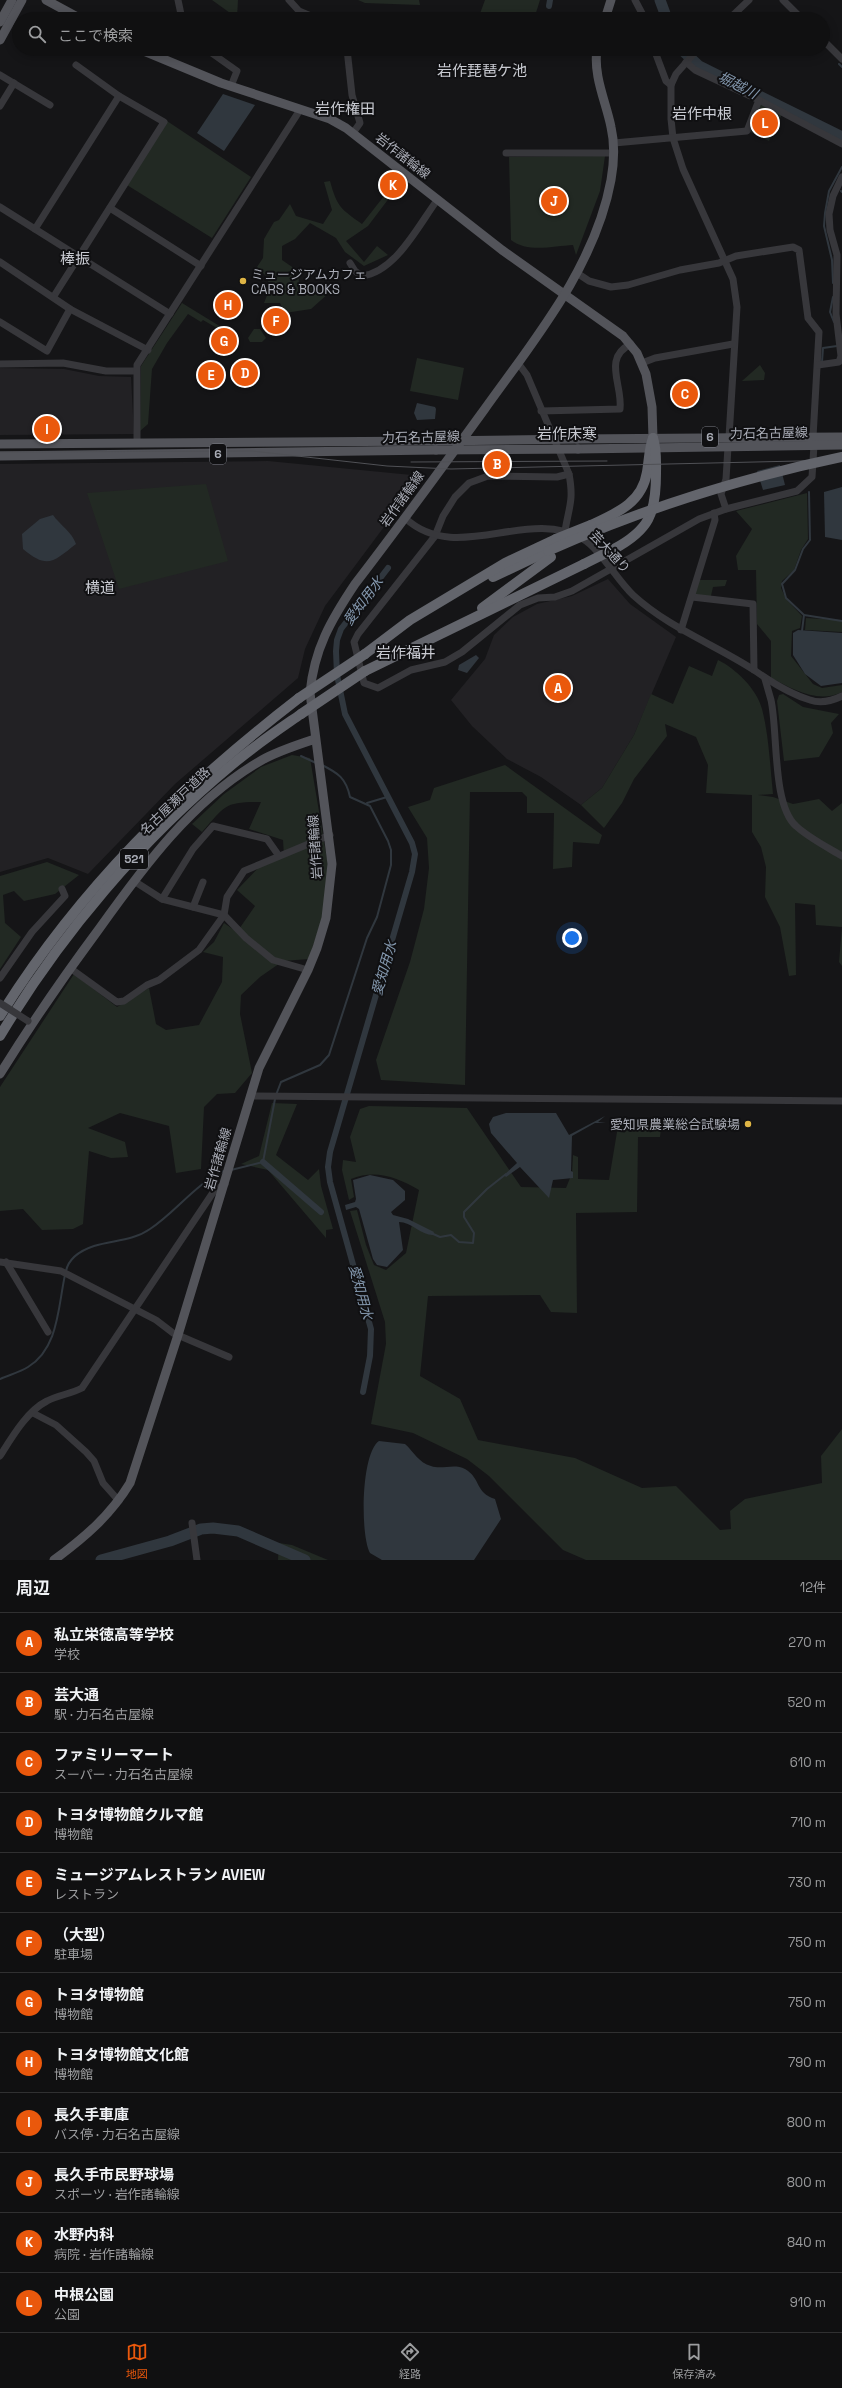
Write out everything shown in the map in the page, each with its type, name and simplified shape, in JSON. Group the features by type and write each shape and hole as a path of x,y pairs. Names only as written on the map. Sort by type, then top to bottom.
{"highway":[{"path":"445,601 505,564 556,539 591,525 620,511 636,498 645,479 653,444"},
{"path":"459,625 614,549 639,533 652,513 656,487 653,444"},
{"path":"445,601 611,525 697,495 767,475 842,457"},
{"path":"459,625 550,554 688,503 747,485 842,462"},
{"name":"名古屋瀬戸道路","path":"0,1016 31,966 68,917 127,851 226,756 299,698 367,652 410,620 445,601"},
{"name":"名古屋瀬戸道路","path":"0,1036 41,972 114,880 196,797 233,763 301,714 378,663 422,644 459,625"}],"main road":[{"path":"0,22 12,0"},
{"path":"15,12 22,0"},
{"path":"46,0 68,12"},
{"path":"607,12 611,0"},
{"path":"0,40 12,18"},
{"name":"岩作諸輪線","path":"156,56 231,86 330,119 354,133 502,250 564,293"},
{"name":"岩作諸輪線","path":"54,1560 97,1526 119,1501 135,1469 178,1335 259,1068 318,948 329,905 332,864 330,835 315,738 310,692 312,668 320,645 333,616 518,363 577,273 585,258 604,209 611,180 614,153 614,143 598,76 597,56"},
{"path":"564,293 618,332 631,344 642,362 651,396 653,444"},
{"name":"力石名古屋線","path":"0,444 398,441 436,445 578,448 653,444 814,441 842,437"},
{"name":"力石名古屋線","path":"0,456 397,450 436,445 577,439 653,444"},
{"name":"力石名古屋線","path":"814,441 842,446"},
{"path":"0,1074 29,1022 134,881 192,815 230,782 262,760 315,738"}],"street":[{"path":"178,0 181,12"},
{"path":"289,0 301,12"},
{"path":"635,0 641,12"},
{"path":"737,12 749,0"},
{"path":"783,0 795,12"},
{"path":"830,47 842,59"},
{"path":"216,56 237,71 231,86"},
{"path":"348,56 352,95 360,123 354,133"},
{"path":"657,56 666,81 671,85"},
{"path":"691,56 676,74 671,85 673,138 682,169 733,279 737,307 733,344 726,479 721,494 726,509"},
{"path":"686,62 695,70 759,100 842,144"},
{"path":"54,296 164,122 119,96 76,65"},
{"path":"0,74 50,105"},
{"path":"0,106 14,84"},
{"path":"35,229 119,96"},
{"path":"614,143 747,131 759,100"},
{"path":"137,442 137,365 298,114"},
{"path":"506,153 614,153"},
{"path":"818,365 839,362 841,356 836,314 837,255 830,230 829,214 833,196 842,177"},
{"path":"350,263 355,271 362,276 373,275 400,252 438,199"},
{"path":"0,207 170,314"},
{"path":"110,208 201,266"},
{"path":"569,474 557,477 488,476 478,478 469,483 452,501 435,536 358,634 354,642 361,676 364,683 378,688 411,670 445,662 478,640 520,605 572,591 699,519 726,509 800,489 812,476 814,406 818,365 818,332 808,318 799,250 793,247 736,256 724,261 680,270 628,285 611,287 589,281 577,273"},
{"path":"0,262 54,296 70,309 148,350"},
{"path":"0,322 46,351 70,309"},
{"path":"541,411 620,409 614,363 617,354 631,344"},
{"path":"642,362 656,358 733,344"},
{"path":"0,364 63,363 106,371 136,371"},
{"path":"518,363 527,375 569,474 572,491 572,506 565,531"},
{"path":"397,450 398,441"},
{"path":"681,630 715,520 714,513"},
{"path":"406,518 414,526 435,536"},
{"name":"芸大通り","path":"435,536 465,538 542,528 565,531 584,539 632,594 681,630 754,670 765,679 810,700 830,701 842,696"},
{"path":"692,597 753,604 754,670"},
{"path":"765,679 771,700 778,768 783,804 786,813 796,826 842,856"},
{"path":"162,899 189,855 213,826 267,839 280,856"},
{"path":"70,968 117,1002 124,1001 147,985 159,980 199,950 224,915 227,897 244,871 330,835"},
{"path":"134,881 162,899 224,915 246,938 273,960 308,970"},
{"path":"193,907 203,882"},
{"path":"0,978 32,932 65,896 62,889"},
{"path":"0,1003 29,1022"},
{"path":"250,1096 842,1101"},
{"path":"0,1456 14,1434 33,1413 48,1400 82,1388 214,1191 226,1179"},
{"path":"3,1262 61,1270 178,1335 229,1357"},
{"path":"3,1262 48,1332"},
{"path":"33,1413 56,1425 86,1452 94,1461 103,1482 119,1501"},
{"path":"193,1525 196,1560"}],"shaded area":[{"path":"212,0 238,0 237,12 229,12"},
{"path":"358,0 419,0 420,5 365,3"},
{"path":"485,0 540,0 536,12 481,12"},
{"path":"223,94 255,105 224,151 197,133"},
{"path":"760,102 782,114 769,141 748,131"},
{"path":"167,121 251,177 212,238 127,185"},
{"path":"605,156 600,191 576,255 573,245 533,248 517,244 511,240 509,157"},
{"path":"330,181 335,197 341,207 344,211 362,224 388,191 393,193 368,226 346,241 364,262 377,246 388,255 364,266 345,252 336,238 310,223 295,239 282,246 282,260 298,271 299,283 330,292 311,309 285,313 280,303 264,303 270,288 267,277 257,267 263,258 264,239 274,222 279,220 290,204 296,216 323,224 332,210 324,182"},
{"path":"182,303 226,330 224,332 203,320 201,322 188,314 167,343 152,369 148,424 140,431 141,366"},
{"path":"254,329 260,329 266,338 262,342 250,342 248,338"},
{"path":"417,358 464,368 458,400 410,391"},
{"path":"760,365 765,373 764,380 742,381"},
{"path":"0,368 64,369 99,376 131,377 134,434 0,435"},
{"path":"417,403 435,407 435,419 417,420 414,413"},
{"path":"268,461 422,476 325,606 305,649 298,678 175,784 88,874 48,858 0,872 0,464"},
{"path":"780,465 785,485 763,490 757,471"},
{"path":"206,484 228,561 119,589 87,493"},
{"path":"842,487 842,540 825,537 824,492"},
{"path":"807,493 808,539 801,550 794,570 782,581 781,588 786,599 802,616 800,628 792,631 791,656 813,684 822,688 842,685 842,692 824,696 806,694 771,678 771,641 757,624 756,570 738,570 736,556 752,529 736,511"},
{"path":"53,515 69,532 76,544 56,559 45,561 32,556 23,549 22,534 40,519"},
{"path":"608,579 630,604 676,637 634,735 602,788 581,805 541,777 507,759 472,726 451,700 485,659 494,635 513,617 537,604 572,596"},
{"path":"697,580 727,580 725,586 713,587 710,600 692,597"},
{"path":"806,618 842,620 842,632 805,630"},
{"path":"798,630 842,633 842,683 821,686 805,674 793,655 793,633"},
{"path":"476,655 479,658 467,673 458,670 459,665"},
{"path":"718,660 731,668 744,680 755,694 762,709 768,740 773,794 758,795 773,797 793,804 819,799 832,811 842,803 842,927 816,925 815,905 795,903 796,975 789,976 780,927 765,897 766,867 761,847 752,832 752,795 706,793 708,765 696,737 665,724 667,736 634,779 622,803 604,828 581,805 602,788 634,735 651,694 673,704 689,666 712,676"},
{"path":"783,694 803,707 839,714 831,723 833,733 819,757 784,761 777,701 779,695"},
{"path":"292,755 310,758 328,865 324,912 309,959 283,961 260,977 241,995 240,1014 252,1073 235,1093 217,1094 204,1107 201,1169 176,1173 169,1126 120,1113 88,1128 125,1142 128,1157 111,1158 89,1151 83,1224 73,1229 42,1230 23,1209 0,1211 0,1087 74,974 117,1007 149,988 156,1024 166,1030 199,1025 222,982 223,957 203,952 214,942 224,923 237,932 255,906 237,890 261,865 284,856 283,840 249,829 261,802 232,804 221,811 202,832 192,824 224,794 261,767"},
{"path":"505,765 602,835 599,844 573,842 572,867 553,869 554,813 527,813 527,797 522,792 470,792 465,1085 381,1080 376,1060 410,962 424,909 429,868 427,838 408,807 430,800 434,788"},
{"path":"47,862 79,875 55,894 24,901 14,891 3,895 5,923 21,937 0,969 0,876"},
{"path":"842,927 842,966 839,962"},
{"path":"272,1103 297,1104 276,1155 308,1180 319,1169 321,1186 333,1229 326,1230 326,1238 268,1170 241,1164 259,1156"},
{"path":"369,1106 467,1108 521,1187 566,1188 572,1173 573,1155 578,1157 578,1179 609,1180 619,1120 662,1120 660,1137 638,1137 637,1212 576,1213 577,1313 551,1312 540,1295 428,1296 420,1376 460,1399 478,1440 575,1458 642,1488 676,1486 720,1530 731,1529 730,1511 745,1499 822,1483 821,1456 842,1429 842,1560 586,1560 563,1550 489,1476 467,1459 413,1433 371,1424 386,1344 385,1322 350,1211 357,1210 366,1245 374,1265 386,1270 406,1253 419,1190 402,1181 386,1176 360,1176 351,1179 354,1197 349,1200 342,1170 343,1160 356,1162 350,1137 360,1109"},
{"path":"506,1113 556,1113 569,1135 605,1116 598,1122 606,1123 595,1123 572,1136 571,1171 573,1172 573,1178 553,1180 549,1198 520,1167 506,1177 504,1175 517,1163 491,1133 489,1124 493,1117"},
{"path":"370,1175 393,1180 405,1191 405,1200 391,1212 393,1215 408,1219 434,1232 433,1235 429,1234 408,1224 399,1222 403,1250 387,1267 377,1265 373,1259 359,1209 356,1207 346,1210 345,1205 355,1202 356,1199 353,1180"},
{"path":"379,1441 405,1444 420,1460 427,1465 435,1467 461,1467 465,1469 474,1477 484,1493 495,1499 501,1519 474,1560 382,1560 370,1553 365,1530 364,1495 369,1461 373,1449"},
{"path":"279,1543 292,1545 328,1560 278,1560"}],"waterway":[{"name":"愛知用水","path":"549,6 550,0"},
{"name":"堀越川","path":"660,0 664,12"},
{"name":"堀越川","path":"688,56 699,66 842,137"},
{"path":"839,64 842,67"},
{"path":"833,283 832,260 824,226 825,213 829,191 842,167"},
{"path":"833,297 830,312 834,322"},
{"path":"822,362 823,348 837,346"},
{"path":"802,631 804,615 786,598 782,584 795,570 803,549 810,540 809,492"},
{"name":"愛知用水","path":"363,1392 370,1356 371,1329 330,1182 328,1167 330,1152 412,872 415,854 412,843 345,714 337,675 336,651 337,640 341,629 388,568"},
{"path":"804,615 842,621"},
{"path":"301,756 316,763"},
{"path":"276,1095 281,1082 320,1065 329,1055 367,938 377,917 391,865 391,850 388,841 370,806 350,797 344,781 333,771 322,765"},
{"path":"367,803 387,797"},
{"path":"231,1170 263,1162 275,1099"},
{"path":"263,1162 321,1212"},
{"path":"66,1271 73,1258 85,1250 101,1244 137,1236 150,1229 204,1183 224,1171"},
{"path":"431,1233 440,1237 451,1235 459,1242 473,1243 474,1233 464,1217 464,1212 487,1189 506,1174"},
{"path":"0,1379 28,1367 38,1359 46,1349 56,1326 65,1275"},
{"path":"101,1560 170,1541 201,1529 213,1528 238,1531 305,1560"}],"tram line":[{"path":"0,452 252,451 387,466 451,469 842,460"},
{"path":"411,462 607,461"}],"place":[{"name":"中根公園","path":"765,123"},
{"name":"水野内科","path":"393,185"},
{"name":"長久手市民野球場","path":"554,201"},
{"name":"ミュージアムカフェ CARS & BOOKS","path":"243,281"},
{"name":"トヨタ博物館文化館","path":"228,305"},
{"name":"（大型）","path":"276,321"},
{"name":"トヨタ博物館","path":"224,341"},
{"name":"トヨタ博物館クルマ館","path":"245,373"},
{"name":"ミュージアムレストラン AVIEW","path":"211,375"},
{"name":"ファミリーマート","path":"685,394"},
{"name":"長久手車庫","path":"47,429"},
{"name":"芸大通","path":"497,464"},
{"name":"私立栄徳高等学校","path":"558,688"},
{"name":"愛知県農業総合試験場","path":"748,1124"}],"district":[{"name":"岩作琵琶ケ池","path":"482,70"},
{"name":"岩作権田","path":"345,108"},
{"name":"岩作中根","path":"702,113"},
{"name":"棒振","path":"75,258"},
{"name":"岩作床寒","path":"567,433"},
{"name":"横道","path":"100,587"},
{"name":"岩作福井","path":"406,652"}]}
